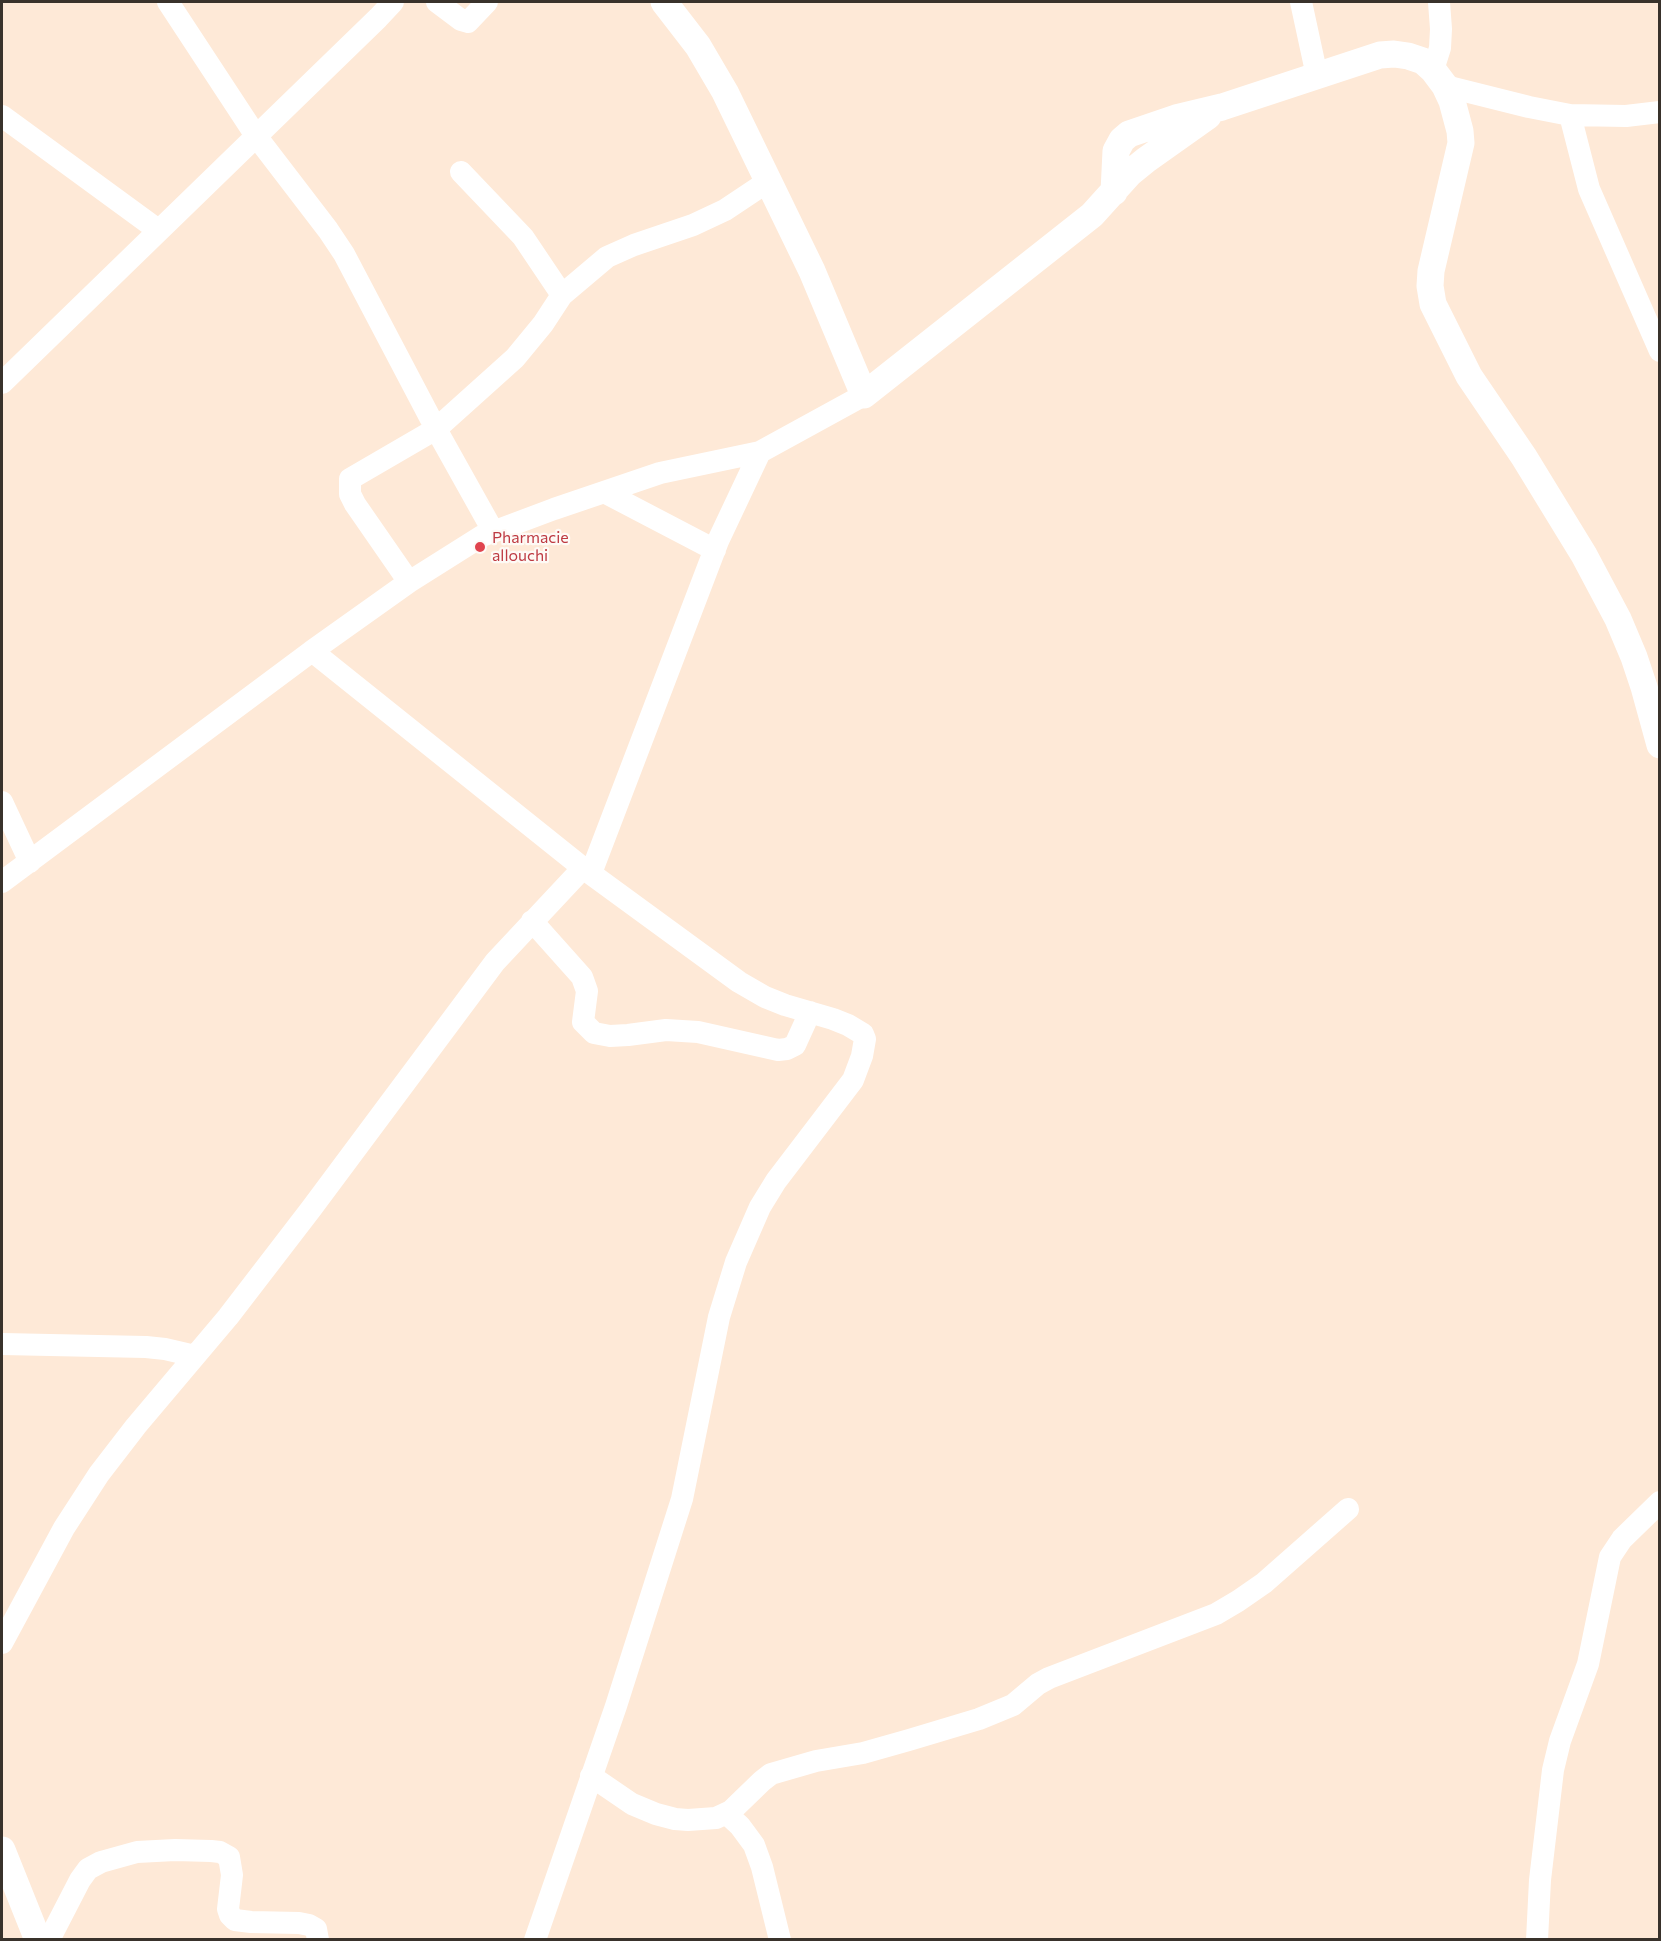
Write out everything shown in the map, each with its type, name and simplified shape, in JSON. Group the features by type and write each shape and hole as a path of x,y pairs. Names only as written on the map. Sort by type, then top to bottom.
{"street":[{"path":"168,2 256,136 344,254 436,429 493,531"},
{"path":"2,383 393,2"},
{"path":"437,2 461,20 468,22 487,2"},
{"path":"664,2 698,46 725,92 812,271 864,395"},
{"path":"1301,2 1317,76"},
{"path":"1439,2 1441,29 1439,78"},
{"path":"2,882 312,651 410,582 493,531 660,473 760,452 864,395 1092,215 1114,192 1116,151 1122,140 1129,134 1176,118 1222,107 1380,55 1394,54 1423,61 1439,78 1458,121 1461,143 1431,272 1430,286 1433,304 1469,376 1524,457 1584,555 1618,619 1657,724"},
{"path":"1439,78 1529,107 1570,115 1626,116 1659,112"},
{"path":"1570,115 1589,189 1659,351"},
{"path":"2,116 158,230"},
{"path":"461,172 523,237 562,295"},
{"path":"410,582 355,504 350,494 350,479 436,429 515,358 543,324 562,295 607,257 634,245 693,225 725,210 767,182"},
{"path":"2,1643 64,1528 99,1474 136,1426 228,1317 495,962 532,921 587,871 715,550 760,452"},
{"path":"604,492 715,550"},
{"path":"312,651 587,871 753,991 785,1005 833,1019 863,1034 862,1056 853,1080 782,1173 760,1207 736,1262 719,1317 682,1499 535,1940"},
{"path":"2,802 30,862"},
{"path":"532,921 582,977 587,991 583,1023 594,1033 610,1036 666,1030 698,1032 778,1050 795,1045 810,1011"},
{"path":"2,1344 146,1347 195,1356"},
{"path":"1537,1940 1540,1880 1553,1770 1560,1741 1588,1664 1610,1557 1622,1539 1659,1502"},
{"path":"591,1776 632,1804 656,1814 675,1819 701,1820 727,1814 771,1774 816,1761 901,1743 979,1719 1013,1705 1038,1684 1049,1678 1216,1614 1264,1583 1348,1509"},
{"path":"727,1814 754,1845 762,1867 780,1940"},
{"path":"49,1940 88,1869 101,1862 137,1852 175,1850 220,1852 229,1857 231,1875 228,1909 235,1920 309,1924 316,1929 318,1940"},
{"path":"4,1865 38,1940"}],"place":[{"name":"Pharmacie allouchi","path":"480,547"}]}
